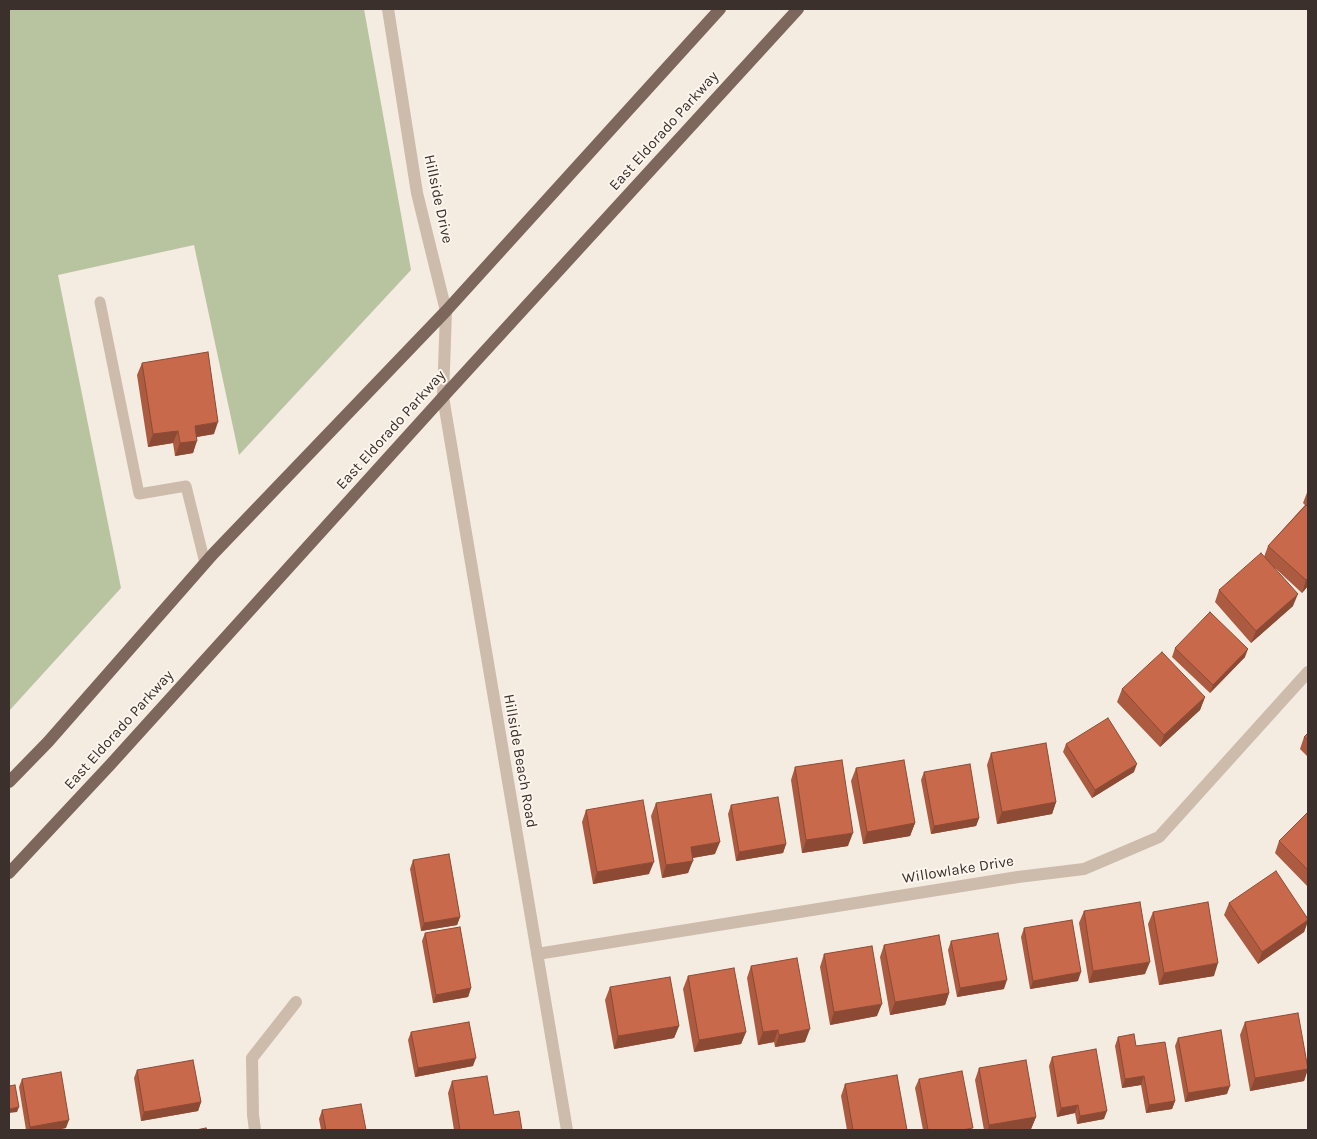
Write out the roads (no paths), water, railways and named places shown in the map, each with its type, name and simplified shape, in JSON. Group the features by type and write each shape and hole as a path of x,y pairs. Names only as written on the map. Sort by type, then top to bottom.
{"main road":[{"path":"9,782 48,742 205,563 446,311 720,9"},
{"name":"East Eldorado Parkway","path":"9,873 798,9"}],"street":[{"name":"Hillside Drive","path":"388,9 417,193 446,311 443,397"},
{"name":"Hillside Beach Road","path":"443,397 567,1130"},
{"name":"Willowlake Drive","path":"537,954 1008,878 1084,869 1160,837 1308,672"},
{"path":"255,1130 252,1058 296,1002"}],"lane":[{"path":"100,302 139,494 186,486 205,563"}]}
